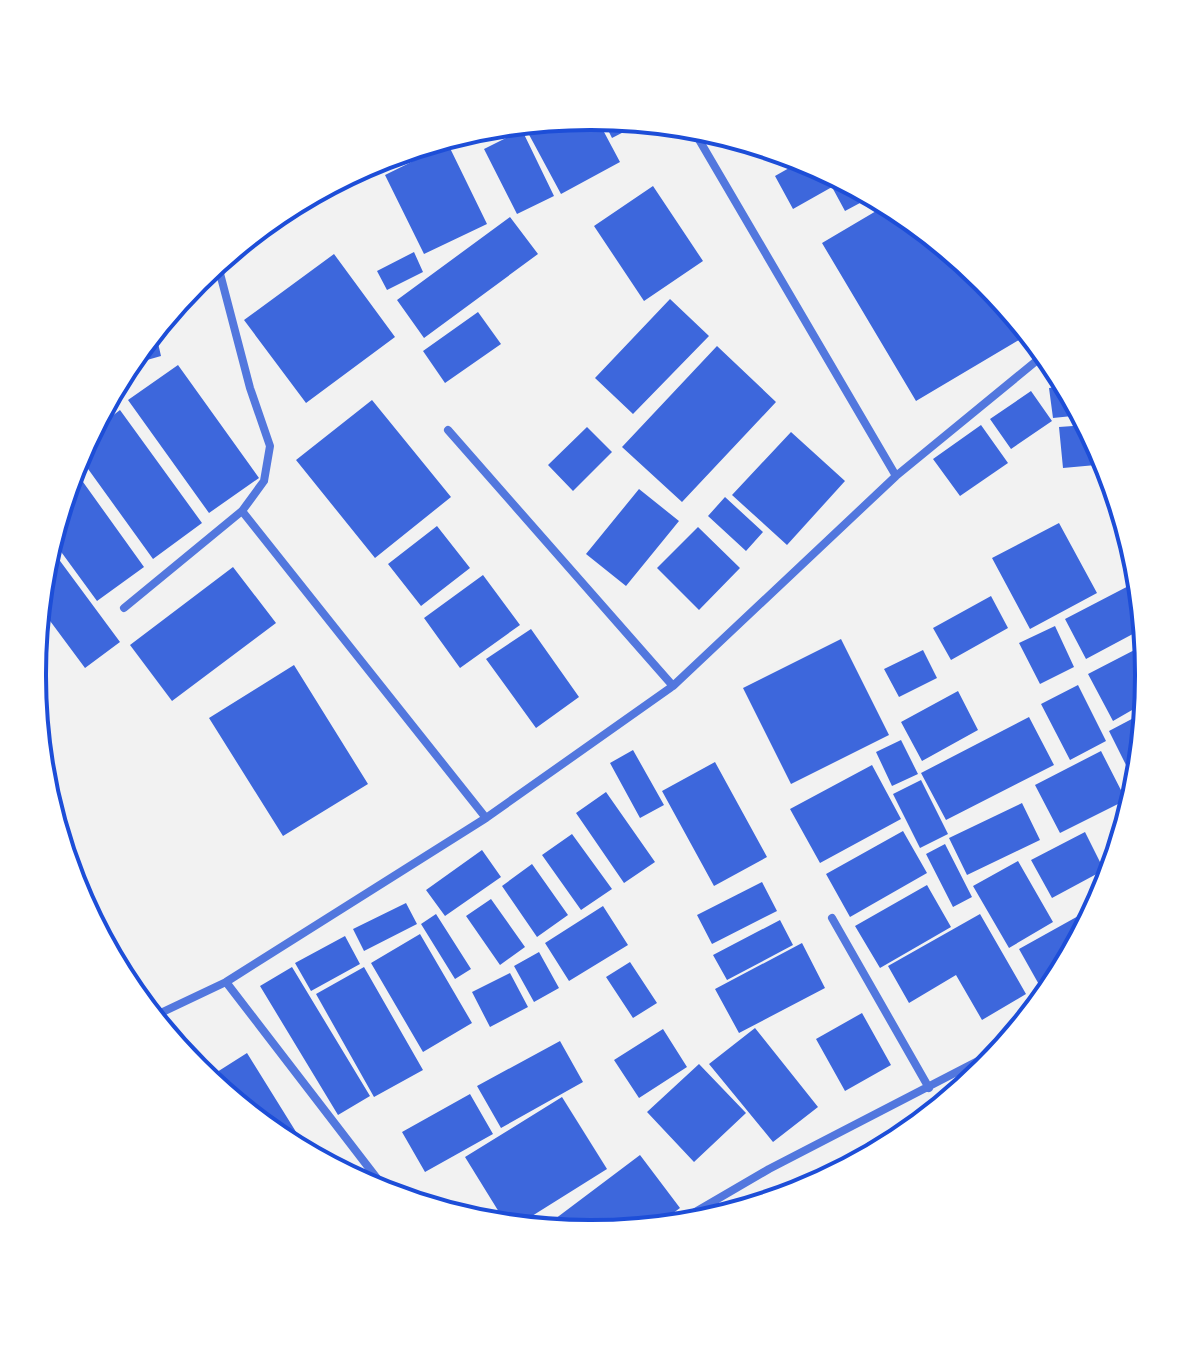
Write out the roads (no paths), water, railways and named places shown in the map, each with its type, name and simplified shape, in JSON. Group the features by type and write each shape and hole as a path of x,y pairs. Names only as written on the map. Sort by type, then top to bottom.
{"street":[{"path":"700,142 896,476"},
{"path":"124,608 242,511 264,481 270,446 250,388 221,276"},
{"path":"163,1012 226,982 486,818 673,686 896,476 1035,362"},
{"path":"448,430 673,686"},
{"path":"242,511 486,818"},
{"path":"832,918 929,1088"},
{"path":"226,982 374,1174"},
{"path":"703,1208 769,1169 969,1066"}]}
